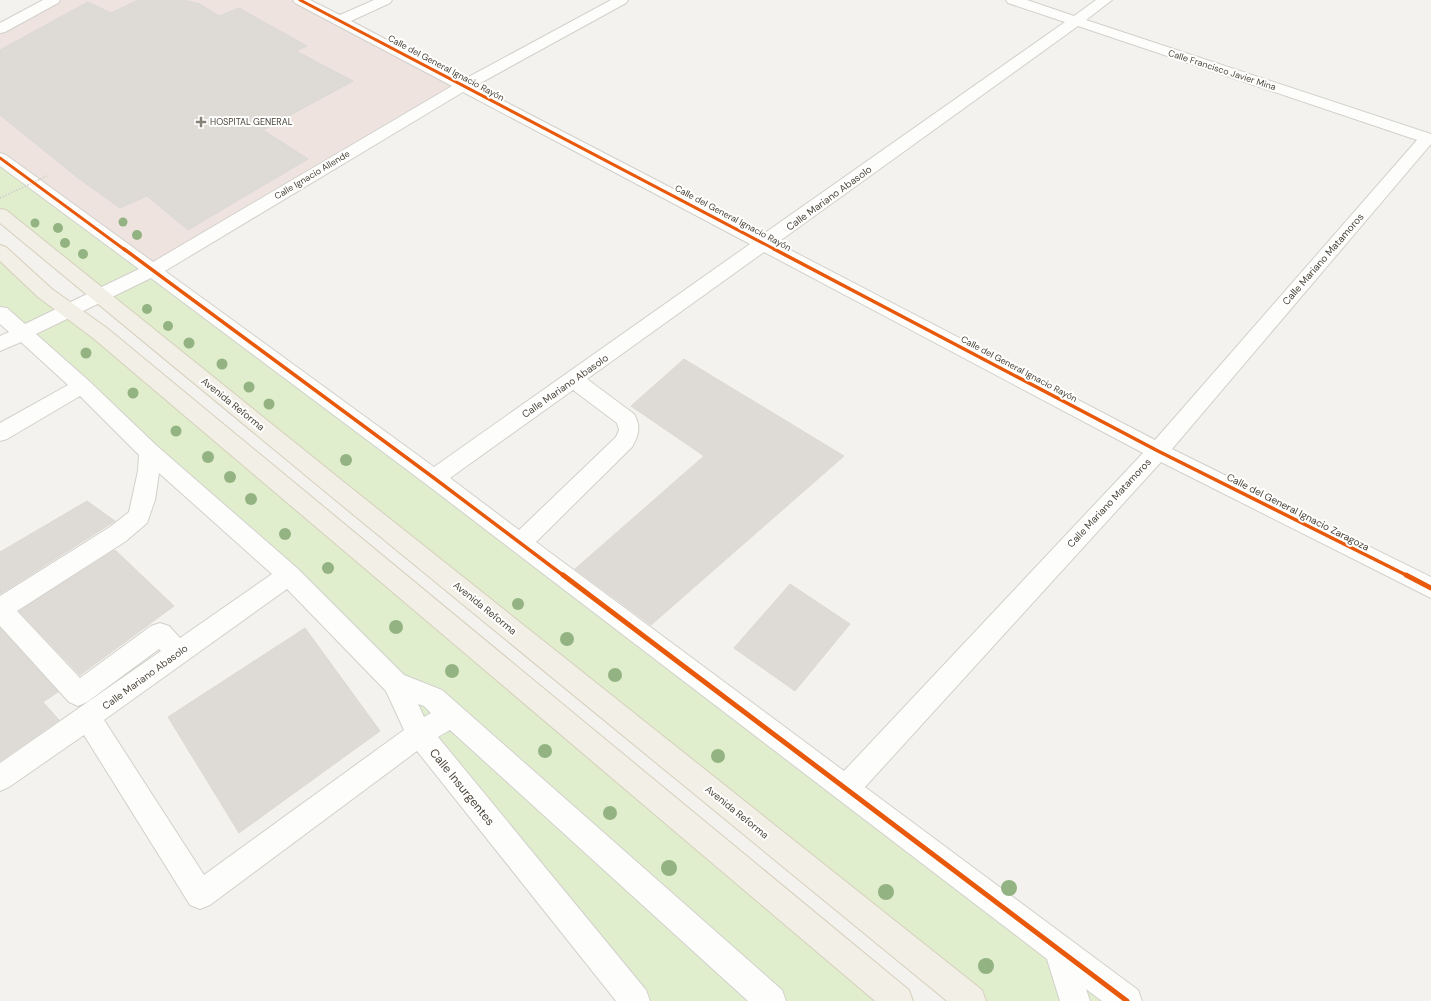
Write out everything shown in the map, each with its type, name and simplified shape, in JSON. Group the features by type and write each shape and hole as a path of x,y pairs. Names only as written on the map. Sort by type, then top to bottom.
{"main road":[{"name":"Avenida Reforma","path":"0,214 352,501 971,1001"},
{"path":"0,251 45,293 100,333 898,1001"}],"street":[{"path":"0,29 53,0"},
{"name":"Calle del General Ignacio Rayón","path":"300,0 1158,451"},
{"path":"339,21 385,0"},
{"name":"Calle Ignacio Allende","path":"0,344 151,271 463,86 621,0"},
{"name":"Calle Francisco Javier Mina","path":"1013,0 1429,139"},
{"name":"Calle Mariano Abasolo","path":"434,478 574,380 1105,0"},
{"name":"Calle Mariano Matamoros","path":"846,788 1158,451 1429,139"},
{"path":"0,158 151,271 434,478 1127,1001"},
{"name":"Calle Insurgentes","path":"0,313 82,386 150,452 289,575 395,683 419,734 635,1001"},
{"path":"520,543 625,441 629,430 627,419 574,380"},
{"path":"0,433 82,386"},
{"name":"Calle del General Ignacio Zaragoza","path":"1158,451 1431,588"},
{"path":"150,452 149,471 144,500 139,517 118,534 0,609 78,694 160,634 178,652"},
{"name":"Calle Mariano Abasolo","path":"0,778 88,718 178,652 289,575"},
{"path":"395,683 433,698 771,1001"},
{"path":"88,718 200,895 419,734 451,715"},
{"path":"1059,950 1075,1001"}],"path":[{"path":"0,198 47,176"}],"shaded area":[{"name":"HOSPITAL GENERAL","path":"53,0 300,0 463,86 151,271 0,158 0,29"}],"green space":[{"path":"0,158 1127,1001 971,1001 0,214"},
{"path":"0,251 898,1001 635,1001 395,683 0,313"}],"building":[{"name":"HOSPITAL GENERAL","path":"138,0 184,0 200,4 219,16 239,8 307,46 296,51 353,81 263,130 308,159 188,230 147,196 120,208 78,178 0,115 0,50 88,2 111,13"},
{"path":"684,359 844,456 651,625 575,569 704,456 631,406"},
{"path":"87,501 115,521 0,594 0,552"},
{"path":"115,550 174,606 80,675 19,611"},
{"path":"790,584 850,624 795,691 734,648"},
{"path":"0,628 58,692 43,702 59,720 0,761"},
{"path":"305,628 380,731 239,833 168,717"}],"cycle path":[{"path":"300,0 1158,451 1431,588"},
{"path":"0,158 434,478 1127,1001"}],"place":[{"name":"HOSPITAL GENERAL","path":"201,122"}]}
